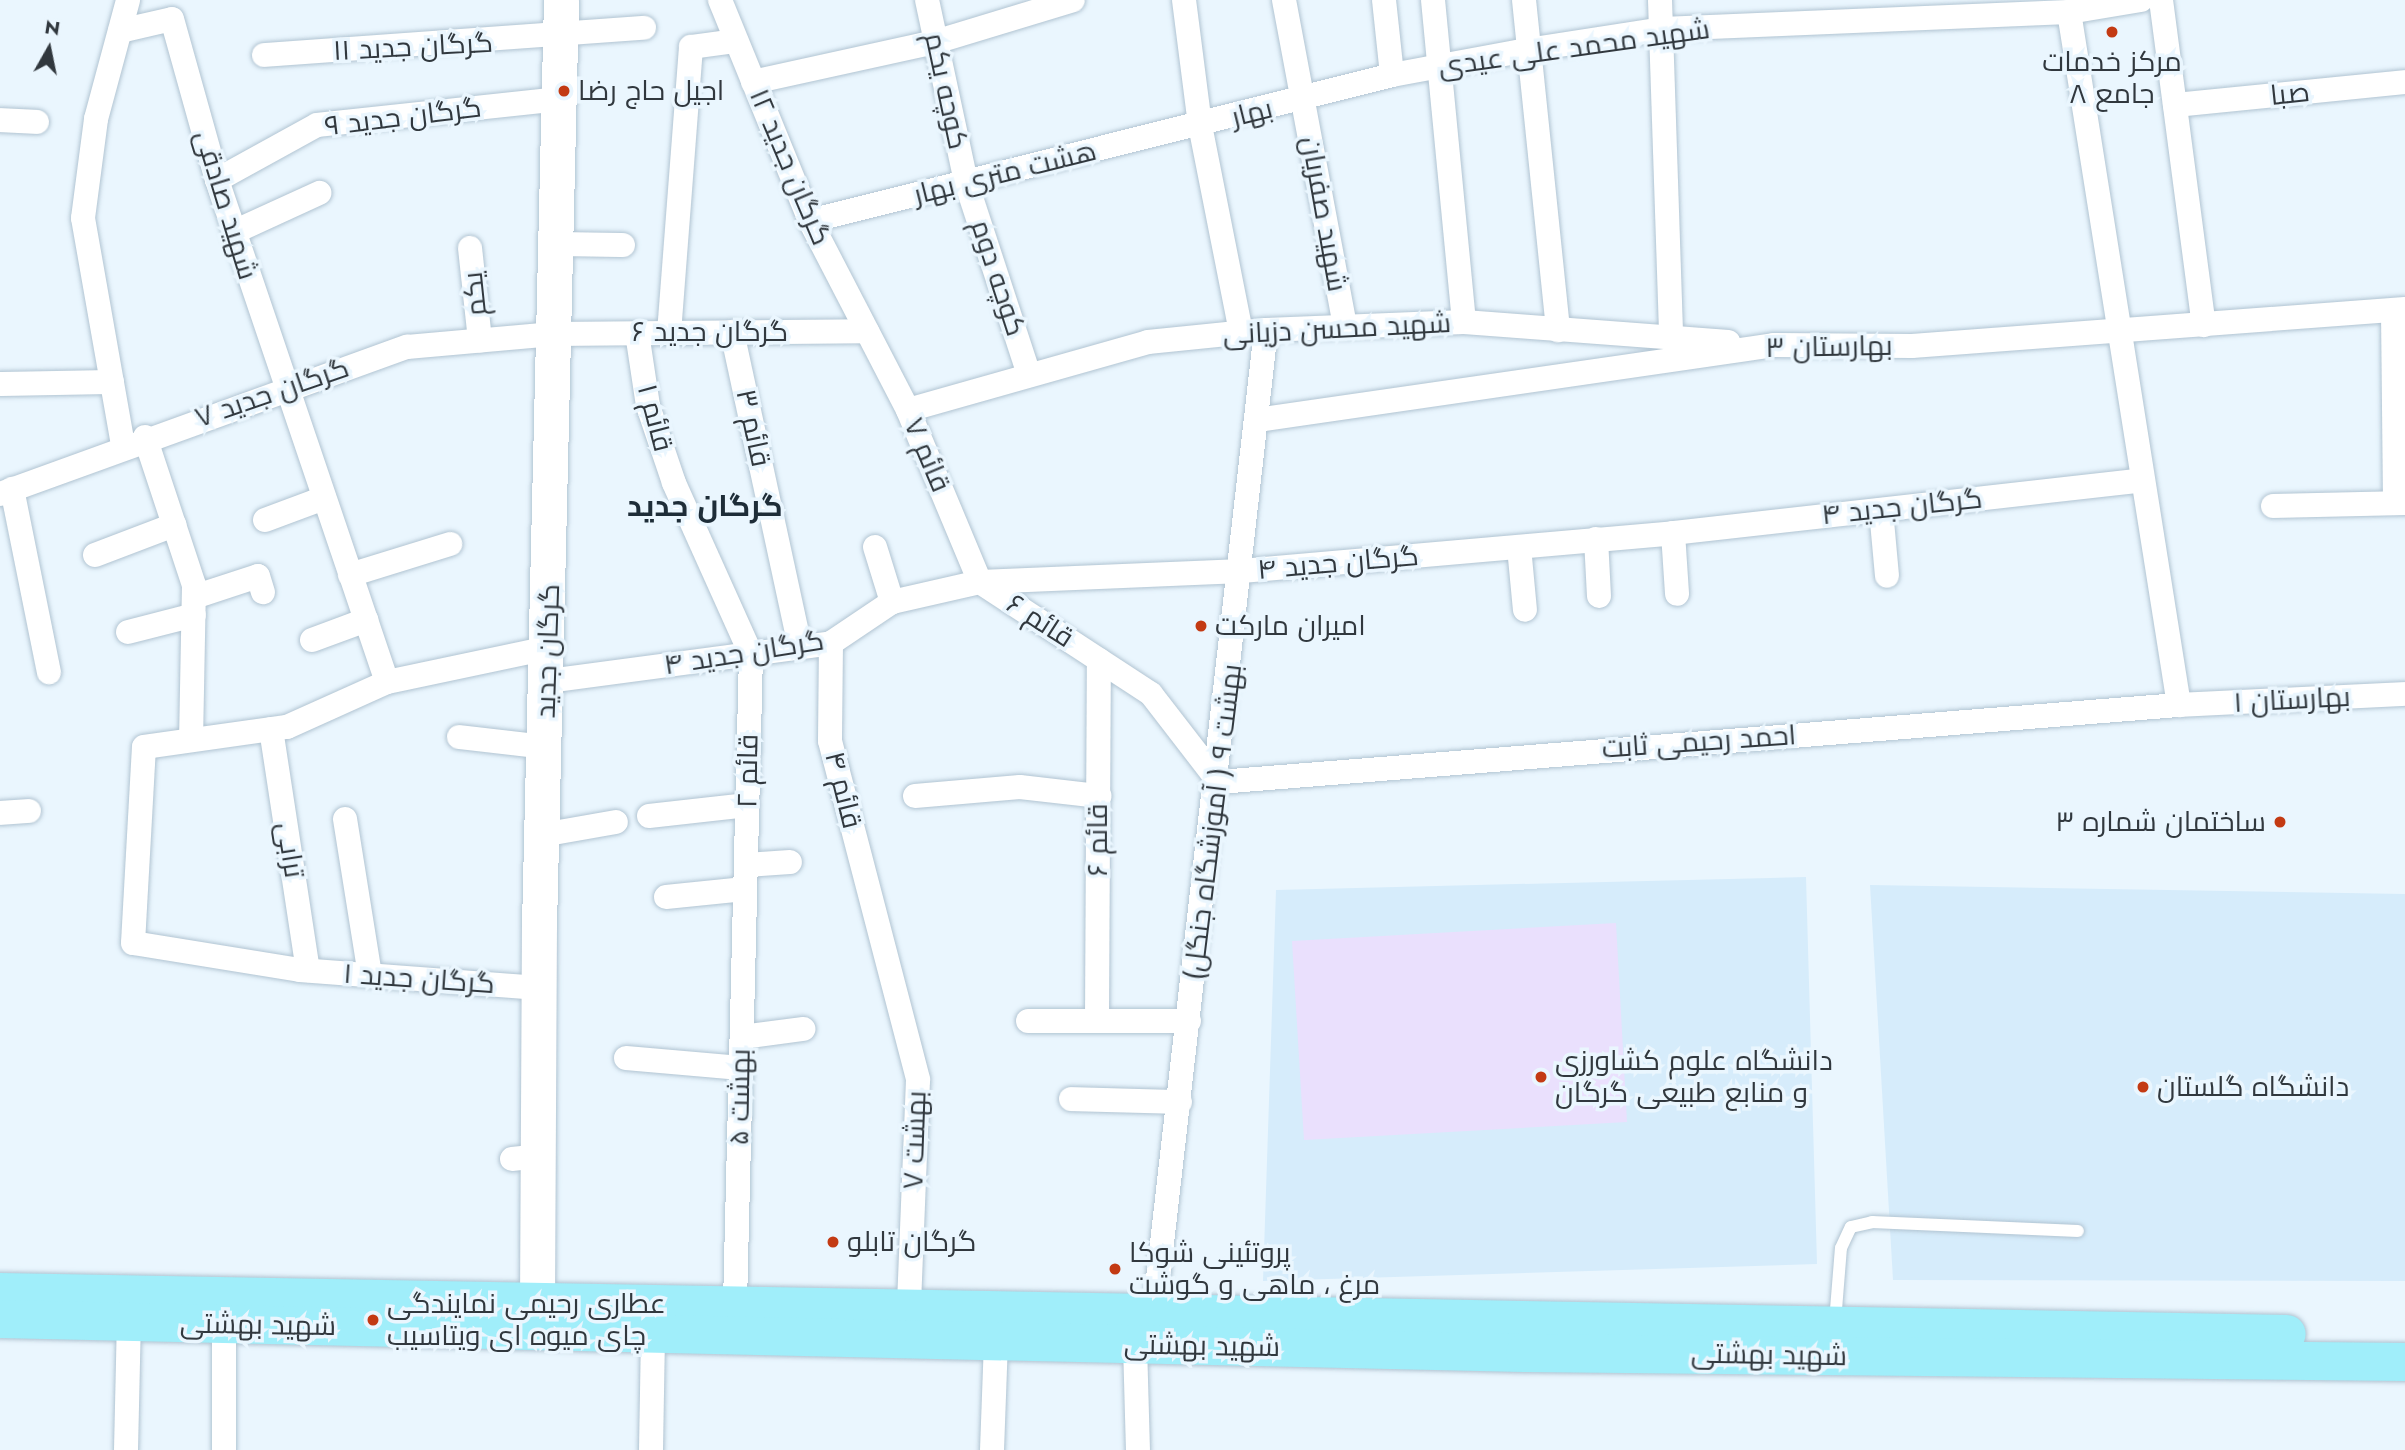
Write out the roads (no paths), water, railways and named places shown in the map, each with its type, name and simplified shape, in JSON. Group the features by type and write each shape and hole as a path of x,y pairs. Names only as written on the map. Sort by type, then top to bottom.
{"main road":[{"name":"گرگان جدید","path":"537,1302 525,1158 539,988 561,0"},
{"name":"شهید بهشتی","path":"0,1292 653,1334 996,1341 1144,1329"},
{"name":"شهید بهشتی","path":"0,1319 224,1324 339,1313 537,1302 735,1305 909,1309 1144,1329 1620,1338 2405,1362"},
{"name":"شهید بهشتی","path":"1620,1338 1835,1326 2405,1336"}],"street":[{"path":"128,0 96,118 83,218 112,382 134,441 174,525 194,606 191,738"},
{"name":"گرگان جدید ۱۲","path":"720,0 810,222 867,331"},
{"name":"کوچه یکم","path":"927,0 966,182"},
{"path":"753,82 934,42 1073,0"},
{"path":"1184,0 1200,125 1241,332"},
{"name":"شهید صفریان","path":"1284,0 1345,327"},
{"path":"1384,0 1392,75"},
{"path":"1433,0 1464,322"},
{"path":"1524,0 1527,50 1558,330"},
{"path":"1660,0 1671,338"},
{"name":"شهید محمد علی عیدی","path":"1303,100 1392,75 1662,29 2069,12 2141,0"},
{"path":"2161,0 2204,325"},
{"path":"2069,12 2116,332 2179,705"},
{"name":"شهید صادقی","path":"120,31 172,19 217,180 387,682"},
{"name":"گرگان جدید ۱۱","path":"264,55 562,38 644,28"},
{"path":"669,333 691,47 736,41"},
{"name":"صبا","path":"2175,105 2405,82"},
{"name":"گرگان جدید ۹","path":"217,180 317,125 560,99"},
{"name":"بهار","path":"1200,125 1303,100"},
{"path":"0,120 37,122"},
{"name":"هشت متری بهار","path":"810,222 1200,125"},
{"name":"کوچه دوم","path":"966,182 1029,375"},
{"path":"234,232 319,193"},
{"path":"556,244 623,245"},
{"name":"یکم","path":"470,248 480,340"},
{"path":"2273,506 2400,503 2399,310"},
{"name":"بهارستان ۳","path":"1257,421 1774,345 1912,346 2399,310"},
{"name":"شهید محسن دزیانی","path":"908,410 1148,342 1266,330 1464,322 1774,345"},
{"name":"بهشت ۹ ( آموزشگاه جنگل)","path":"1138,1450 1144,1329 1180,1102 1219,782 1266,330"},
{"name":"گرگان جدید ۶","path":"554,334 867,331"},
{"name":"۷ قائم","path":"867,331 908,410 980,582"},
{"name":"۳ قائم","path":"732,332 800,647"},
{"name":"۱ قائم","path":"637,333 648,406 674,483 751,654"},
{"name":"گرگان جدید ۷","path":"6,491 134,441 407,346 554,334"},
{"path":"0,384 112,382"},
{"name":"گرگان جدید ۴","path":"133,943 144,747 191,738 271,729 387,682 548,665 751,654 831,643 892,603 980,582 1242,571 1519,547 1673,533 2142,480"},
{"path":"6,491 49,672"},
{"path":"265,520 324,498"},
{"path":"1881,510 1886,576"},
{"path":"95,555 174,525"},
{"path":"1673,533 1677,594"},
{"path":"1596,539 1599,596"},
{"path":"350,575 450,544"},
{"path":"875,547 892,603"},
{"path":"1519,547 1525,610"},
{"path":"128,632 194,606 258,576 263,592"},
{"name":"۶ قائم","path":"980,582 1100,660"},
{"path":"312,640 366,620"},
{"name":"قائم ۴","path":"831,643 830,741 881,934"},
{"name":"۲ قائم","path":"746,877 751,654"},
{"path":"1100,660 1151,694 1219,782"},
{"name":"قائم ۶","path":"1097,1020 1100,660"},
{"name":"۱ بهارستان","path":"2179,705 2405,694"},
{"name":"احمد رحیمی ثابت","path":"1219,782 2179,705"},
{"name":"ترابی","path":"271,729 304,970"},
{"path":"458,737 545,747"},
{"path":"915,796 1020,787 1099,796"},
{"path":"649,816 747,805"},
{"path":"0,814 29,811"},
{"path":"345,819 370,975"},
{"path":"542,835 616,822"},
{"path":"666,897 746,877 790,862"},
{"name":"بهشت ۵","path":"735,1305 746,877"},
{"name":"بهشت ۷","path":"881,934 918,1080 909,1309"},
{"name":"گرگان جدید ۱","path":"133,943 304,970 539,988"},
{"path":"1028,1021 1189,1021"},
{"path":"742,1037 803,1029"},
{"path":"626,1058 741,1068"},
{"path":"1071,1098 1180,1102"},
{"path":"126,1450 129,1322"},
{"path":"224,1324 224,1450"},
{"path":"651,1450 653,1334"},
{"path":"992,1450 996,1341"}],"lane":[{"path":"1835,1326 1841,1248 1852,1227 1872,1222 2078,1231"}],"place":[{"name":"مرکز خدمات جامع ۸","path":"2112,32"},
{"name":"اجیل حاج رضا","path":"564,91"},
{"name":"امیران مارکت","path":"1201,626"},
{"name":"ساختمان شماره ۳","path":"2280,822"},
{"name":"دانشگاه علوم کشاورزی و منابع طبیعی گرگان","path":"1541,1077"},
{"name":"دانشگاه گلستان","path":"2143,1087"},
{"name":"گرگان تابلو","path":"833,1242"},
{"name":"پروتئینی شوکا مرغ‌ ، ماهی و گوشت","path":"1115,1269"},
{"name":"عطاری رحیمی نمایندگی چای میوه ای ویتاسیب","path":"373,1320"}],"district":[{"name":"گرگان جدید","path":"705,506"}]}
